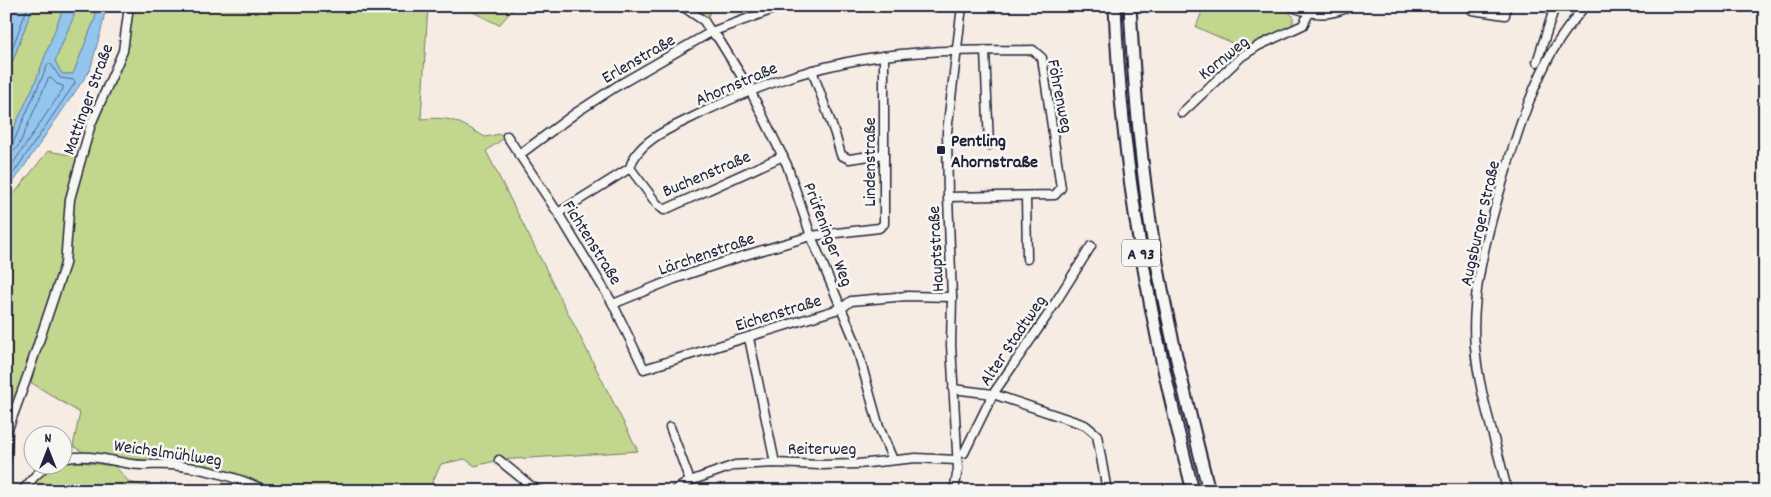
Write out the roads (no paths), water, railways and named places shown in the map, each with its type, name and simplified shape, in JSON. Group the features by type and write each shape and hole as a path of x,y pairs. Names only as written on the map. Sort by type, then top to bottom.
{"highway":[{"name":"A 93","path":"1115,6 1118,80 1128,172 1138,236 1149,301 1173,414 1193,491"},
{"name":"A 93","path":"1130,6 1139,128 1153,239 1175,353 1209,491"}],"street":[{"name":"Mattinger Straße","path":"6,462 8,429 65,264 72,191 91,124 123,51 129,6"},
{"name":"Prüfeninger Weg","path":"682,6 704,21 711,32 718,38 750,90 783,156 811,236 855,341 879,427 893,460"},
{"name":"Erlenstraße","path":"519,155 577,112 617,86 711,32 782,6"},
{"name":"Hauptstraße","path":"954,491 958,469 951,345 952,296 947,128 962,6"},
{"path":"1290,6 1309,13 1320,14 1334,13 1351,6"},
{"path":"1472,10 1505,14 1506,6"},
{"path":"1537,62 1555,6"},
{"name":"Augsburger Straße","path":"1507,491 1478,376 1475,316 1480,276 1489,229 1514,140 1528,101 1548,59 1584,6"},
{"name":"Kornweg","path":"1182,113 1241,57 1258,46 1303,25 1309,13"},
{"name":"Föhrenweg","path":"948,197 1055,195 1062,188 1042,58 1033,50 956,51"},
{"name":"Ahornstraße","path":"558,213 630,168 632,160 644,145 677,125 750,90 812,70 884,56 956,51"},
{"path":"985,51 989,145"},
{"name":"Lindenstraße","path":"811,236 879,228 884,224 884,56"},
{"path":"812,70 841,155 849,159 884,154"},
{"name":"Fichtenstraße","path":"507,136 558,213 614,304 644,368"},
{"name":"Buchenstraße","path":"630,168 657,204 664,210 783,156"},
{"path":"1026,196 1027,259"},
{"name":"Lärchenstraße","path":"614,304 674,279 811,236"},
{"name":"Alter Stadtweg","path":"964,453 993,394 1047,316 1091,246"},
{"name":"Eichenstraße","path":"644,368 748,338 842,308 851,302 907,296 952,296"},
{"path":"748,338 776,463"},
{"path":"953,389 993,394 1085,425 1098,435 1107,491"},
{"path":"670,427 690,481"},
{"name":"Weichslmühlweg","path":"72,458 88,455 133,464 171,465 218,473 248,482 267,491"},
{"name":"Reiterweg","path":"674,491 690,481 735,465 776,463 858,464 916,458 956,460"},
{"path":"499,460 530,486 540,491"},
{"path":"22,491 37,474"}],"water":[{"path":"6,6 33,6 6,79"},
{"path":"64,6 78,6 55,61 62,74 73,74 96,16 93,6 106,6 90,70 6,193 6,145 35,83"}],"place":[{"name":"Pentling Ahornstraße","path":"941,150"}]}
